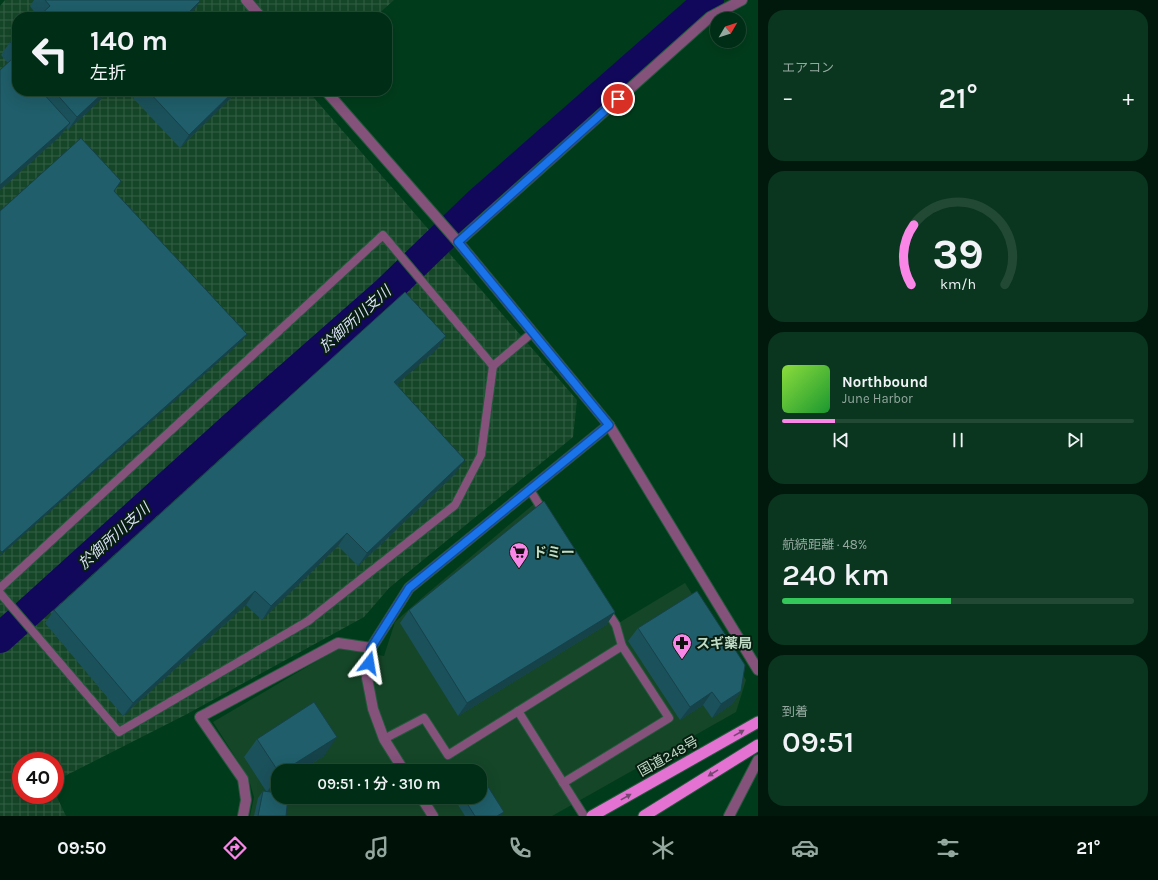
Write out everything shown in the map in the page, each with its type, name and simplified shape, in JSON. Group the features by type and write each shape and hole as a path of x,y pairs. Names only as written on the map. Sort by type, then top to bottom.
{"highway":[{"name":"国道248号","path":"592,816 758,722"},
{"path":"644,816 758,745"}],"street":[{"path":"246,0 257,12"},
{"path":"458,242 710,17 742,0"},
{"path":"330,96 458,242 609,425 755,659 758,670"},
{"path":"400,764 384,739 373,709 366,678 371,648 409,588 609,425"},
{"path":"243,816 246,800 244,779 200,717 338,643 371,648"},
{"path":"729,816 758,760"},
{"path":"425,804 433,816"}],"lane":[{"path":"0,588 383,235 493,366"},
{"path":"0,593 120,732 308,621 455,505 481,455 493,366 533,332"},
{"path":"530,490 550,522"},
{"path":"563,783 669,718 622,646 616,625 599,599"},
{"path":"384,739 424,718 448,755 622,646"},
{"path":"518,711 584,816"}],"shaded area":[{"path":"5,0 394,0 381,12 12,12 12,96 312,96 577,400 573,437 389,588 364,617 187,714 64,776 64,752 12,752 12,804 60,804 66,816 0,816 0,6"},
{"path":"534,504 612,627 685,583 746,680 736,712 552,816 250,816 254,797 248,777 213,722 339,648 384,656 395,622"}],"building":[{"path":"45,0 200,1 189,12 43,12 50,6"},
{"path":"12,59 12,96 46,96 70,123 0,185 0,70"},
{"path":"58,96 100,96 77,117"},
{"path":"153,96 229,96 189,135"},
{"path":"81,138 121,181 114,191 247,334 2,552 0,550 0,211"},
{"path":"405,292 446,336 394,382 465,460 367,553 347,533 271,606 255,591 133,703 54,610"},
{"name":"ドミー","path":"544,501 615,612 467,703 409,610"},
{"name":"スギ薬局","path":"697,591 745,665 741,691 721,704 712,692 690,707 638,628"},
{"path":"314,702 337,737 294,764 273,764 257,739"},
{"path":"487,785 504,812 497,816 475,816 467,804 487,804"},
{"path":"263,791 271,792 271,804 287,804 286,816 258,816"}],"waterway":[{"name":"於御所川支川","path":"0,638 246,415 386,292 478,203 709,0"}],"place":[{"name":"ドミー","path":"519,569"},
{"name":"スギ薬局","path":"682,660"}],"route":[{"path":"369,663 371,648 409,588 609,425 458,242 618,99"}]}
